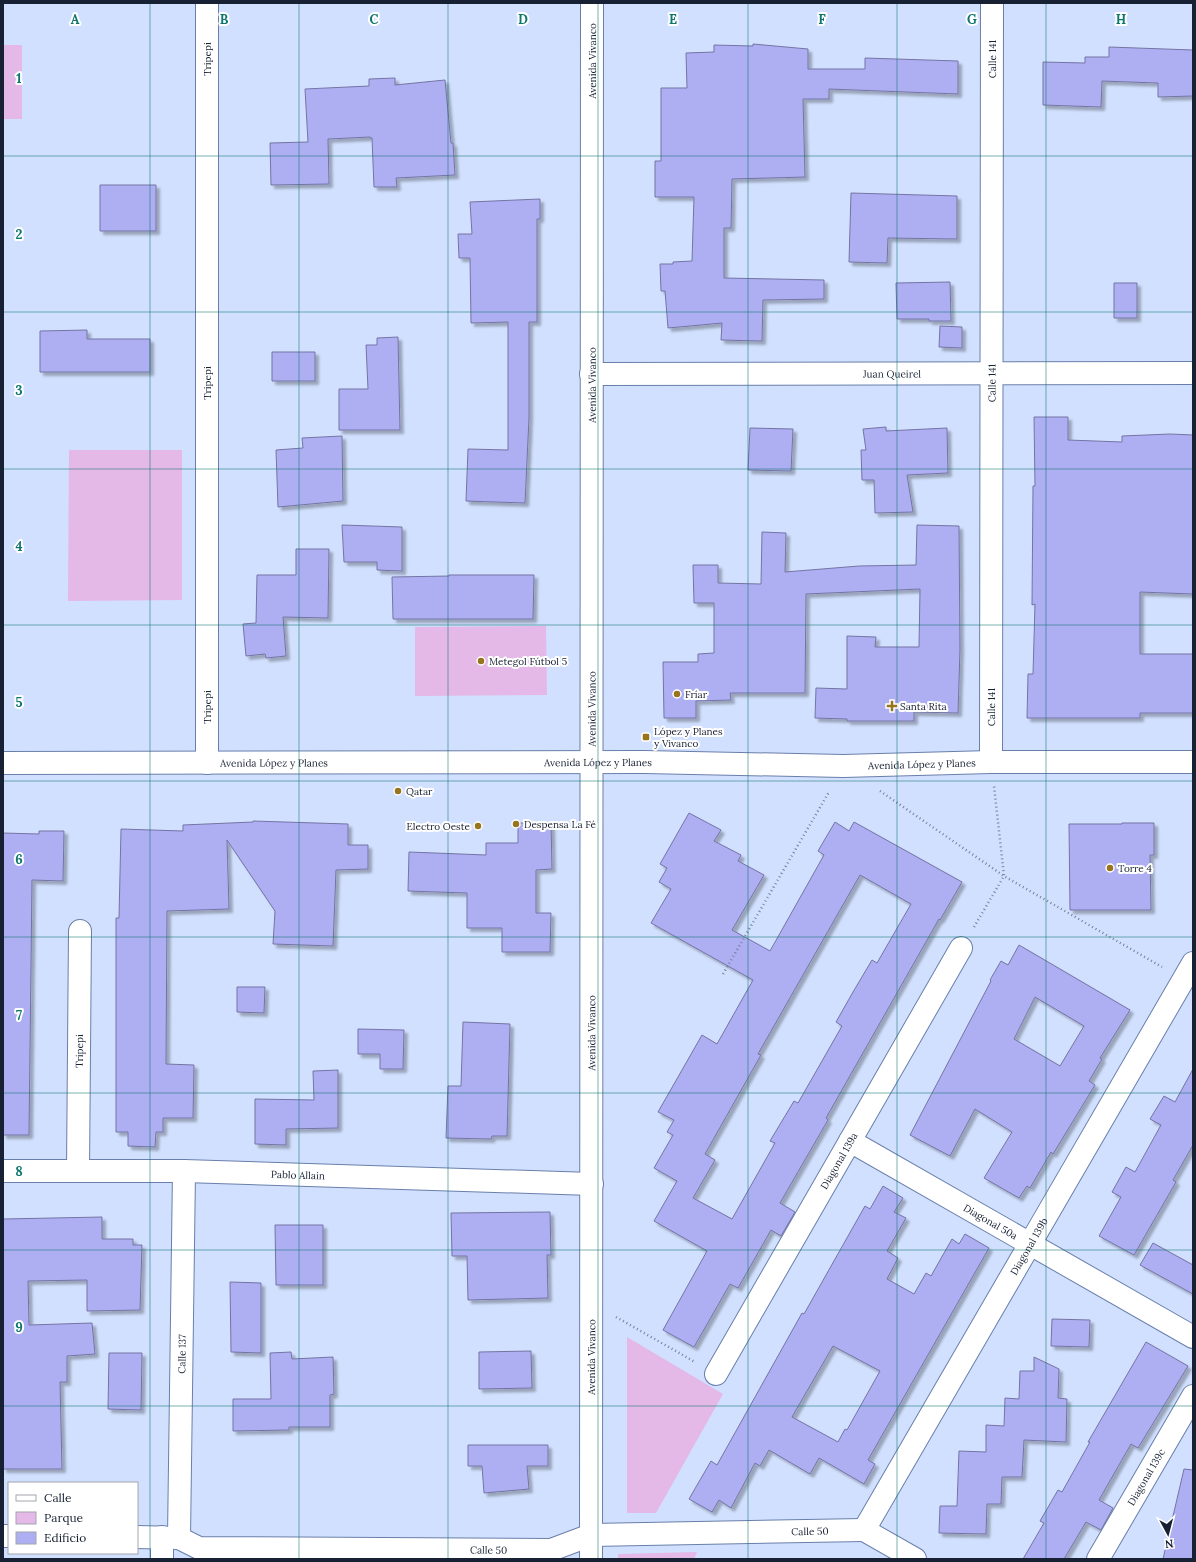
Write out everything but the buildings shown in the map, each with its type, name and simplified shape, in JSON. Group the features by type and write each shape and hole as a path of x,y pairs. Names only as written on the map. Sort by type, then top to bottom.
{"street":[{"name":"Tripepi","path":"207,763 208,3"},
{"name":"Avenida Vivanco","path":"591,1559 592,3"},
{"name":"Calle 141","path":"991,762 992,3"},
{"name":"Juan Queirel","path":"592,374 1193,373"},
{"name":"Avenida López y Planes","path":"3,763 592,762 843,766 991,762 1193,762"},
{"name":"Tripepi","path":"78,1171 80,931"},
{"name":"Diagonal 139a","path":"716,1374 962,948"},
{"name":"Diagonal 139b","path":"864,1530 1188,971"},
{"name":"Diagonal 50a","path":"850,1140 1193,1337"},
{"name":"Pablo Allain","path":"3,1171 184,1171 592,1184"},
{"name":"Calle 137","path":"162,1559 170,1537 184,1171"},
{"name":"Diagonal 139c","path":"1098,1559 1193,1396"},
{"name":"Calle 50","path":"138,1537 170,1537 199,1548 551,1550 591,1535 864,1530"},
{"path":"864,1530 915,1559"}],"path":[{"path":"962,948 1004,876 991,762"},
{"path":"723,974 843,766"},
{"path":"875,788 1004,876 1188,971"},
{"path":"591,1303 716,1374"}],"green space":[{"path":"3,45 22,45 22,119 3,119"},
{"path":"69,450 182,450 182,600 68,601"},
{"name":"Metegol Fútbol 5","path":"546,626 547,695 415,696 415,627"},
{"path":"627,1337 723,1394 656,1513 627,1513"},
{"path":"697,1552 694,1559 618,1559 618,1554"}],"place":[{"name":"Metegol Fútbol 5","path":"481,661"},
{"name":"Fríar","path":"677,694"},
{"name":"Santa Rita","path":"892,706"},
{"name":"López y Planes y Vivanco","path":"646,737"},
{"name":"Qatar","path":"398,791"},
{"name":"Despensa La Fé","path":"516,824"},
{"name":"Electro Oeste","path":"478,826"},
{"name":"Torre 4","path":"1110,868"}]}
